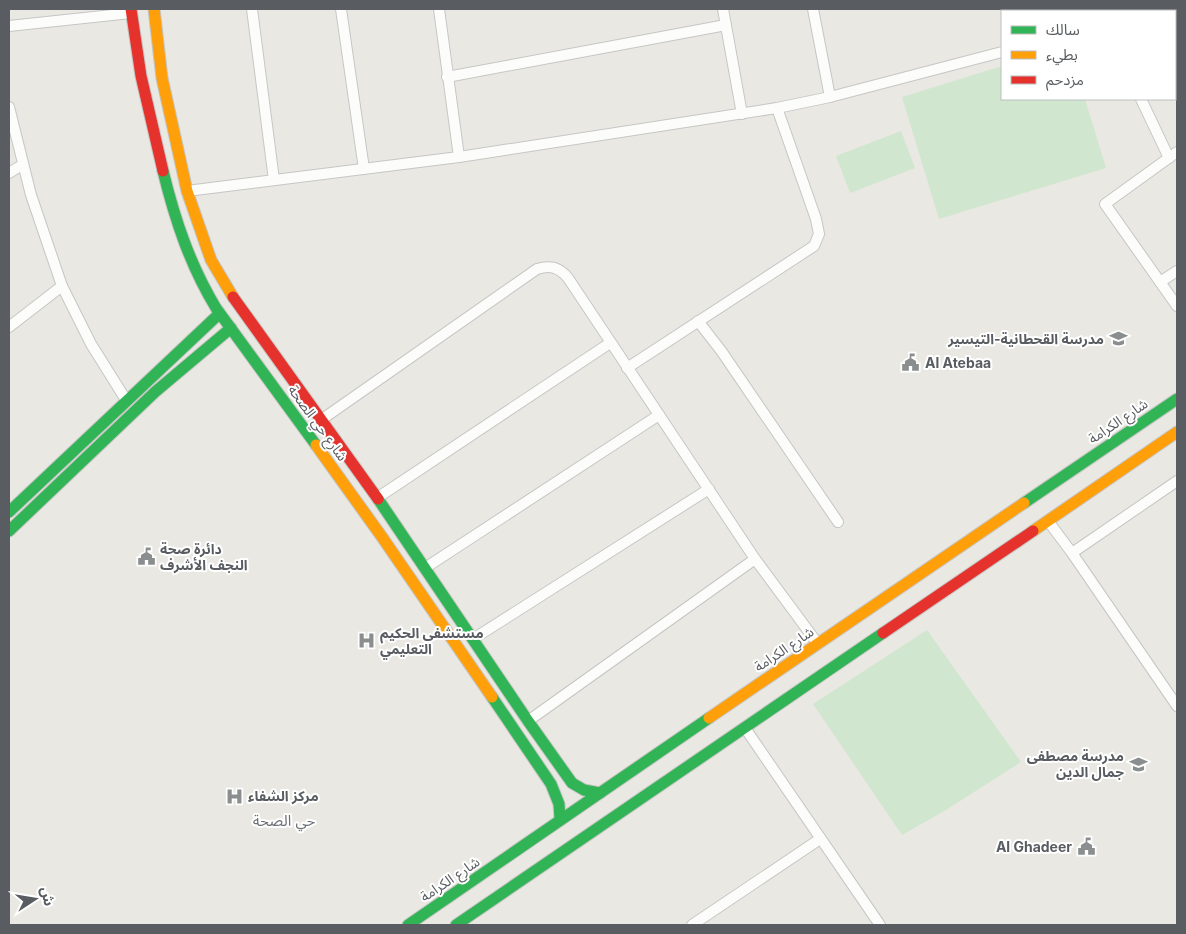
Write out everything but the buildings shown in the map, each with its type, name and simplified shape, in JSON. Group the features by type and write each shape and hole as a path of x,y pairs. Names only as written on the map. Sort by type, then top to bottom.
{"main road":[{"name":"شارع حي الصحة","path":"154,9 162,78 187,191 211,260 239,307 410,545 572,783 584,790 600,793"},
{"name":"شارع حي الصحة","path":"131,11 140,76 169,201 194,269 219,314 382,537 460,648 551,784 559,804 560,819"},
{"path":"135,45 140,52 144,53 153,51 158,44"},
{"path":"140,76 147,69 152,68 160,73 162,78"},
{"path":"9,512 219,314"},
{"path":"9,532 155,392 231,328"},
{"path":"159,372 161,379 168,381"},
{"path":"148,382 155,385 155,392"},
{"name":"شارع الكرامة","path":"408,925 503,861 560,819 1177,399"},
{"path":"456,925 744,728 906,608 1048,521 1177,432"},
{"path":"382,537 386,539 394,537 397,529 396,525"},
{"path":"395,556 396,549 399,546 410,545"},
{"path":"892,593 896,594 906,608"}],"street":[{"path":"252,9 274,180"},
{"path":"341,9 364,169"},
{"path":"439,9 459,157"},
{"path":"722,9 742,114"},
{"path":"813,9 830,97"},
{"path":"9,26 131,11"},
{"path":"447,77 726,26"},
{"path":"187,191 459,157 778,108 830,97 1001,52"},
{"path":"1142,100 1173,155 1105,204 1177,306"},
{"path":"9,107 22,164 38,218 62,286 91,344 126,400"},
{"path":"627,368 814,246 819,234 816,219 778,108"},
{"path":"9,174 22,164"},
{"path":"321,420 537,269 545,266 554,267 562,271 568,278 755,559 818,644"},
{"path":"1160,282 1177,271"},
{"path":"9,327 62,286"},
{"path":"698,321 722,352 838,522"},
{"path":"377,498 610,343"},
{"path":"425,568 659,414"},
{"path":"1072,553 1177,482"},
{"path":"473,640 709,489"},
{"path":"1048,521 1177,706"},
{"path":"528,721 755,559"},
{"path":"744,728 880,925"},
{"path":"692,925 820,839"}],"green space":[{"path":"1001,66 1001,100 1085,100 1106,168 939,219 902,97"},
{"path":"901,131 915,168 850,193 836,156"},
{"path":"927,630 1021,762 946,810 902,835 813,704"}],"traffic: fast":[{"path":"163,171 184,242 207,292 216,308 316,445"},
{"path":"9,512 219,314"},
{"path":"9,531 155,392 231,328"},
{"path":"1024,503 1177,399"},
{"path":"378,499 572,783 584,790 600,793"},
{"path":"456,925 883,633"},
{"path":"492,697 551,784 559,804 560,819"},
{"path":"408,925 709,718"}],"traffic: slow":[{"path":"154,9 162,78 187,191 211,260 233,297"},
{"path":"1033,531 1177,432"},
{"path":"316,445 492,697"},
{"path":"709,718 1024,503"}],"traffic: jam":[{"path":"131,9 141,76 163,171"},
{"path":"233,297 378,499"},
{"path":"883,633 1033,531"}],"place":[{"name":"مدرسة القحطانية-التيسير","path":"1118,339"},
{"name":"Al Atebaa","path":"911,363"},
{"name":"دائرة صحة النجف الأشرف","path":"146,557"},
{"name":"مستشفى الحكيم التعليمي","path":"366,641"},
{"name":"مدرسة مصطفى جمال الدين","path":"1138,764"},
{"name":"مركز الشفاء","path":"234,796"},
{"name":"Al Ghadeer","path":"1086,847"}],"district":[{"name":"حي الصحة","path":"284,821"}]}
